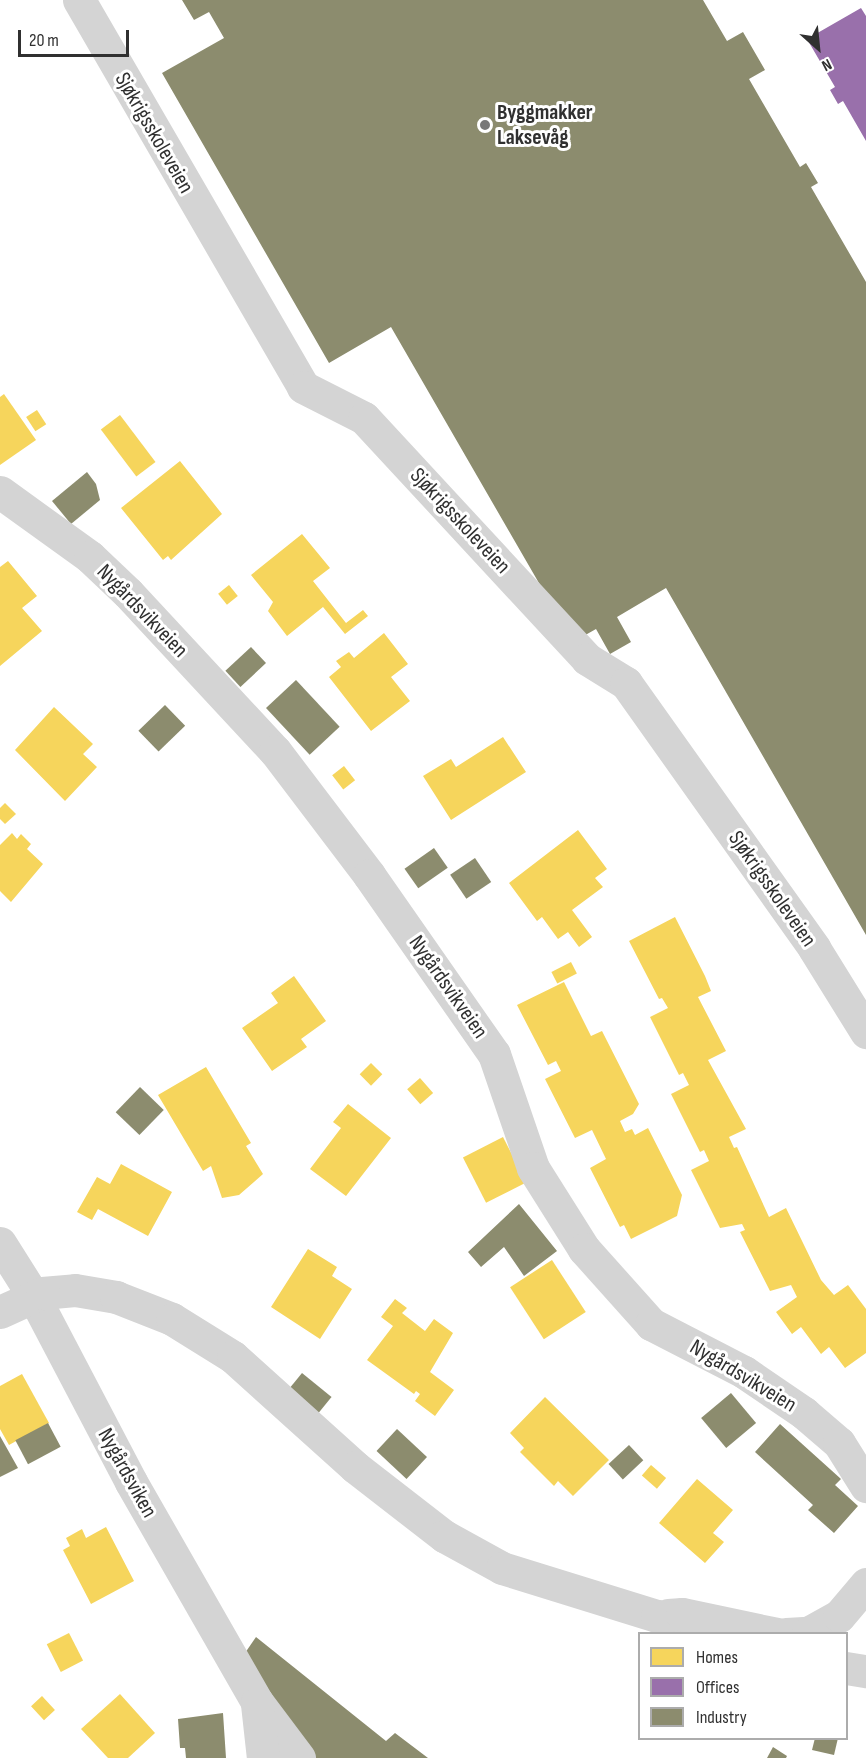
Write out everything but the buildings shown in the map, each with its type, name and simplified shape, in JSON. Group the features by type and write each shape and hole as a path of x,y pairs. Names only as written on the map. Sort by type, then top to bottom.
{"street":[{"name":"Sjøkrigsskoleveien","path":"79,0 303,387 364,418 587,659 626,683 814,948 866,1032"},
{"name":"Nygårdsvikveien","path":"0,492 90,557 128,593 275,751 369,875 494,1054 533,1168 584,1249 651,1324 744,1372 804,1413 839,1443 866,1486"},
{"name":"Nygårdsviken","path":"0,1243 34,1297 125,1472 257,1702 299,1758"},
{"path":"0,1312 34,1297 75,1290 116,1297 172,1319 233,1357 355,1467 444,1536 502,1568 657,1616 688,1632"},
{"path":"810,1632 839,1616 866,1584"},
{"path":"657,1616 682,1614 768,1632"},
{"path":"848,1668 866,1671"},
{"name":"Nygårdsviken","path":"257,1702 263,1758"}],"place":[{"name":"Byggmakker Laksevåg","path":"485,125"}]}
